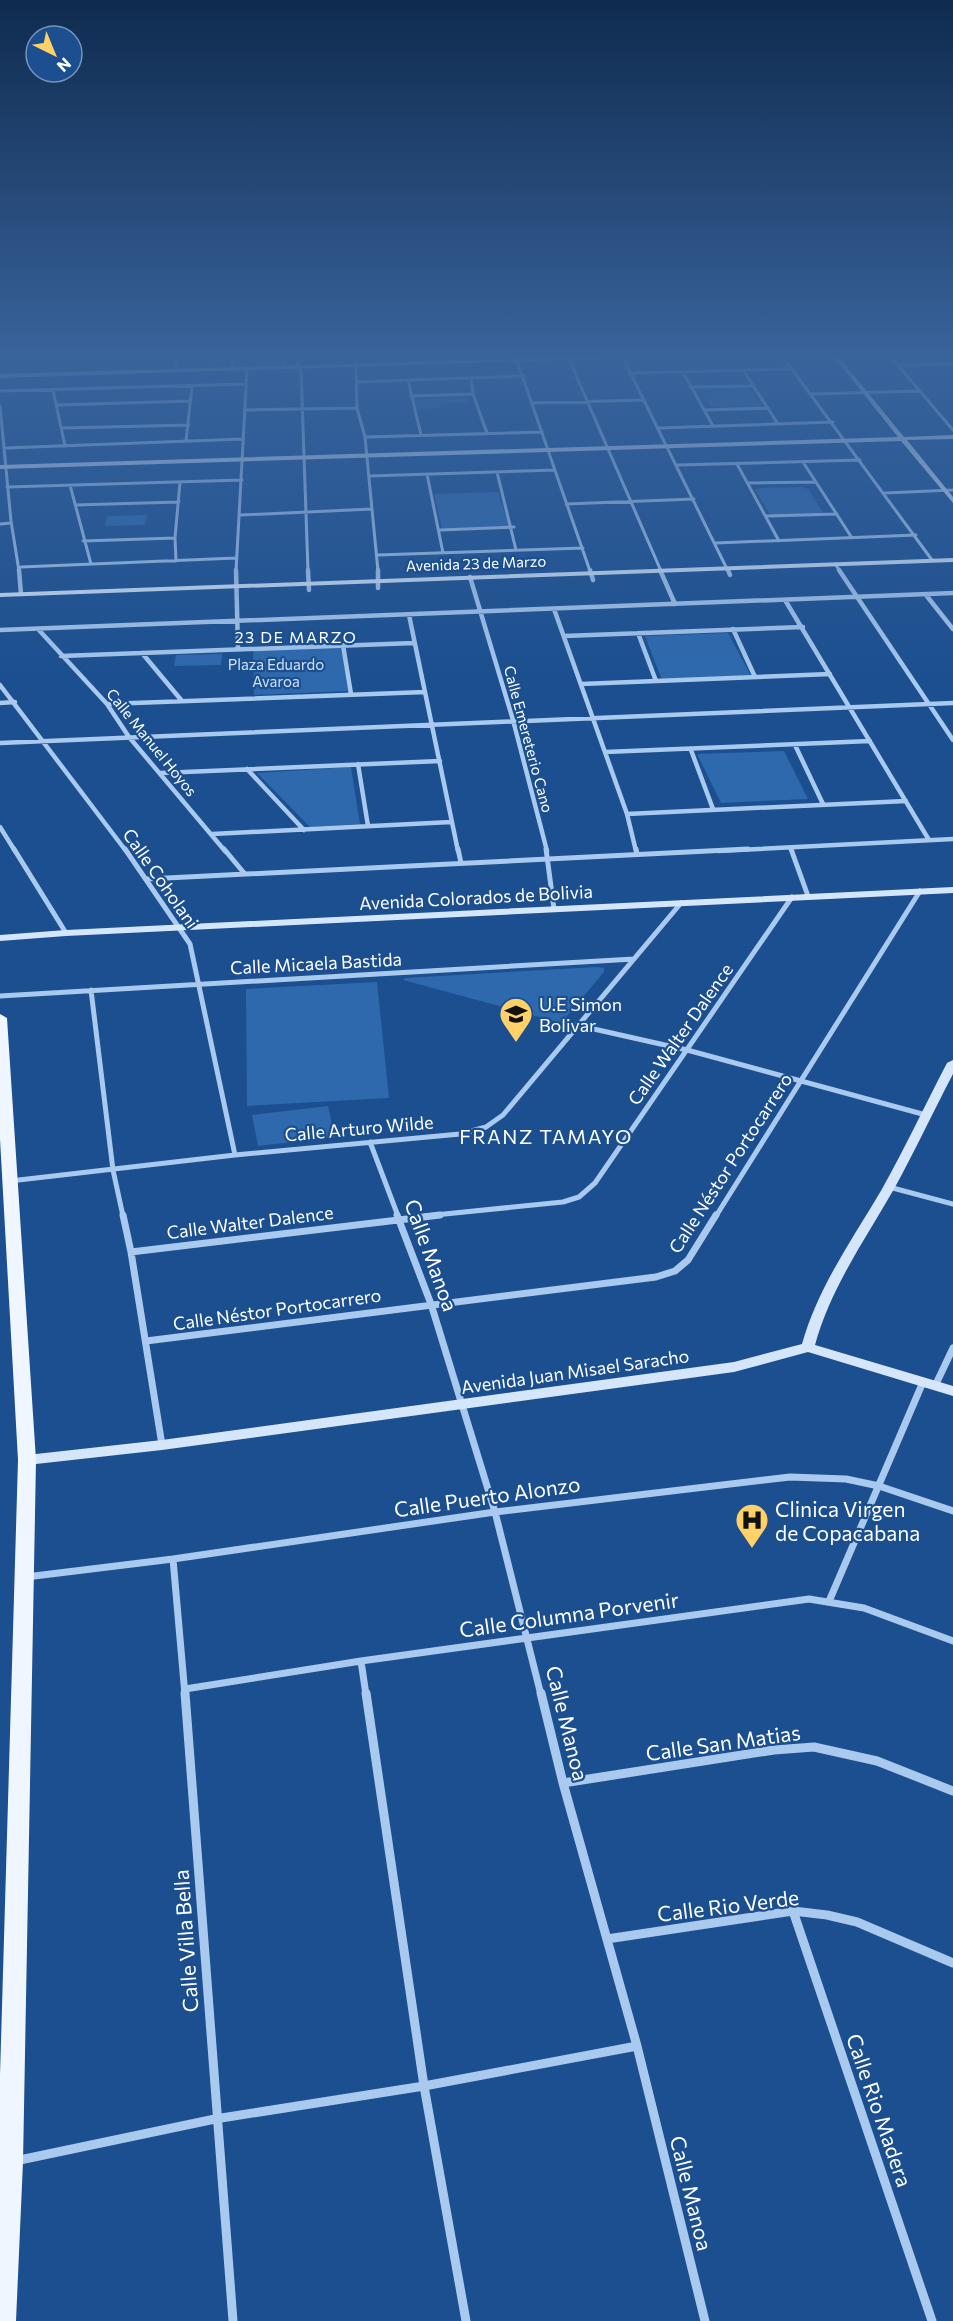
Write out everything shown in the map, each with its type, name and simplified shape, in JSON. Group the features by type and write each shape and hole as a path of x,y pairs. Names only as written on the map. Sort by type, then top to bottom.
{"main road":[{"path":"0,1018 27,1460 10,2162 3,2321"}],"street":[{"path":"21,594 21,567 11,523 3,466 26,465"},
{"path":"238,649 236,558 241,515 242,465"},
{"path":"305,465 309,587"},
{"path":"367,465 378,555 377,584"},
{"path":"553,465 592,576"},
{"path":"615,465 675,604"},
{"path":"678,465 729,571"},
{"path":"738,465 779,541"},
{"path":"805,465 852,538"},
{"path":"864,465 932,560"},
{"path":"924,465 953,501"},
{"path":"369,476 555,470"},
{"path":"497,472 500,491 514,527 516,550"},
{"path":"427,474 443,553"},
{"path":"7,487 242,480"},
{"path":"176,561 175,538 180,482"},
{"path":"748,483 816,482"},
{"path":"70,485 83,541 91,564"},
{"path":"885,493 953,490"},
{"path":"566,504 694,499"},
{"path":"75,505 179,502"},
{"path":"241,515 372,509"},
{"path":"766,516 837,514"},
{"path":"0,524 11,523"},
{"path":"440,530 514,527"},
{"path":"716,543 916,535"},
{"path":"83,541 175,538"},
{"path":"378,555 583,548"},
{"path":"21,567 236,558"},
{"name":"Avenida 23 de Marzo","path":"0,602 139,593 377,584 470,577 660,574 953,560"},
{"path":"835,564 953,740"},
{"name":"Avenida 23 de Marzo","path":"729,571 841,571 953,567"},
{"name":"Avenida 23 de Marzo","path":"377,584 474,585 592,576"},
{"name":"Calle Emereterio Cano","path":"470,577 483,612 549,860 554,909"},
{"name":"Avenida 23 de Marzo","path":"0,595 139,593"},
{"path":"0,630 953,593"},
{"path":"926,595 950,622 953,629"},
{"path":"785,600 929,840"},
{"path":"554,609 627,814 637,854"},
{"path":"409,615 461,863"},
{"path":"564,636 803,627"},
{"name":"Calle Manuel Hoyos","path":"38,629 107,704 129,737 244,873"},
{"path":"733,629 755,677"},
{"path":"638,633 656,681"},
{"path":"62,656 414,643"},
{"path":"343,645 351,694"},
{"path":"142,653 182,701"},
{"path":"581,684 830,674"},
{"name":"Calle Coholani","path":"0,685 44,740 147,879 190,944 235,1155"},
{"path":"107,704 425,692"},
{"path":"0,703 15,702"},
{"path":"0,743 953,703"},
{"path":"605,752 870,741"},
{"path":"795,745 823,804"},
{"path":"691,750 714,809"},
{"path":"161,773 440,761"},
{"path":"357,764 368,826"},
{"path":"247,769 304,830"},
{"path":"627,814 906,801"},
{"path":"212,834 451,822"},
{"path":"0,827 66,933"},
{"path":"147,879 953,839"},
{"path":"791,848 808,896"},
{"name":"Avenida Colorados de Bolivia","path":"0,938 953,890"},
{"name":"Calle Néstor Portocarrero","path":"146,1341 656,1277 675,1271 688,1260 920,891"},
{"name":"Calle Walter Dalence","path":"131,1252 399,1219 563,1202 579,1197 595,1183 792,897"},
{"name":"Calle Arturo Wilde","path":"9,1181 474,1131 494,1122 681,903"},
{"name":"Calle Micaela Bastida","path":"0,996 634,959"},
{"path":"92,990 113,1170 131,1252 162,1445"},
{"path":"576,1025 687,1050 926,1115"},
{"path":"953,1063 889,1187 827,1291 813,1321 808,1347 953,1391"},
{"name":"Calle Manoa","path":"370,1142 432,1304 495,1512 529,1637 563,1783 637,2046 705,2321"},
{"path":"889,1187 953,1204"},
{"name":"Avenida Juan Misael Saracho","path":"27,1460 162,1445 734,1367 808,1347"},
{"path":"830,1599 879,1486 929,1384 953,1348"},
{"name":"Calle Puerto Alonzo","path":"23,1577 172,1559 495,1512 790,1476 821,1476 879,1486 953,1511"},
{"name":"Calle Villa Bella","path":"172,1559 185,1689 215,2119 233,2321"},
{"name":"Calle Columna Porvenir","path":"185,1689 361,1661 809,1599 830,1599 860,1607 953,1641"},
{"path":"361,1661 424,2086 466,2321"},
{"name":"Calle San Matias","path":"563,1783 774,1750 814,1747 877,1761 953,1791"},
{"name":"Calle Rio Verde","path":"607,1939 793,1911 827,1915 857,1922 953,1963"},
{"name":"Calle Rio Madera","path":"793,1911 932,2321"},
{"path":"10,2162 215,2119 424,2086 637,2046"}],"green space":[{"path":"802,487 808,489 824,514 823,516 772,518 755,490 760,488"},
{"path":"498,492 509,526 442,529 434,494"},
{"path":"147,515 145,525 105,526 107,516"},
{"path":"728,633 751,676 662,680 645,636"},
{"name":"Plaza Eduardo Avaroa","path":"342,648 348,691 254,695 253,651"},
{"path":"222,654 221,665 174,666 176,655"},
{"path":"784,751 808,799 721,803 697,754"},
{"path":"351,767 360,824 310,827 257,773"},
{"path":"604,968 604,972 561,1023 403,980 405,978"},
{"path":"377,982 389,1098 247,1106 246,989"},
{"path":"328,1106 335,1137 258,1146 252,1115"}],"place":[{"name":"U.E Simon Bolivar","path":"516,1043"},
{"name":"Clinica Virgen de Copacabana","path":"752,1549"}],"district":[{"name":"23 DE MARZO","path":"296,636"},
{"name":"FRANZ TAMAYO","path":"546,1136"}]}
